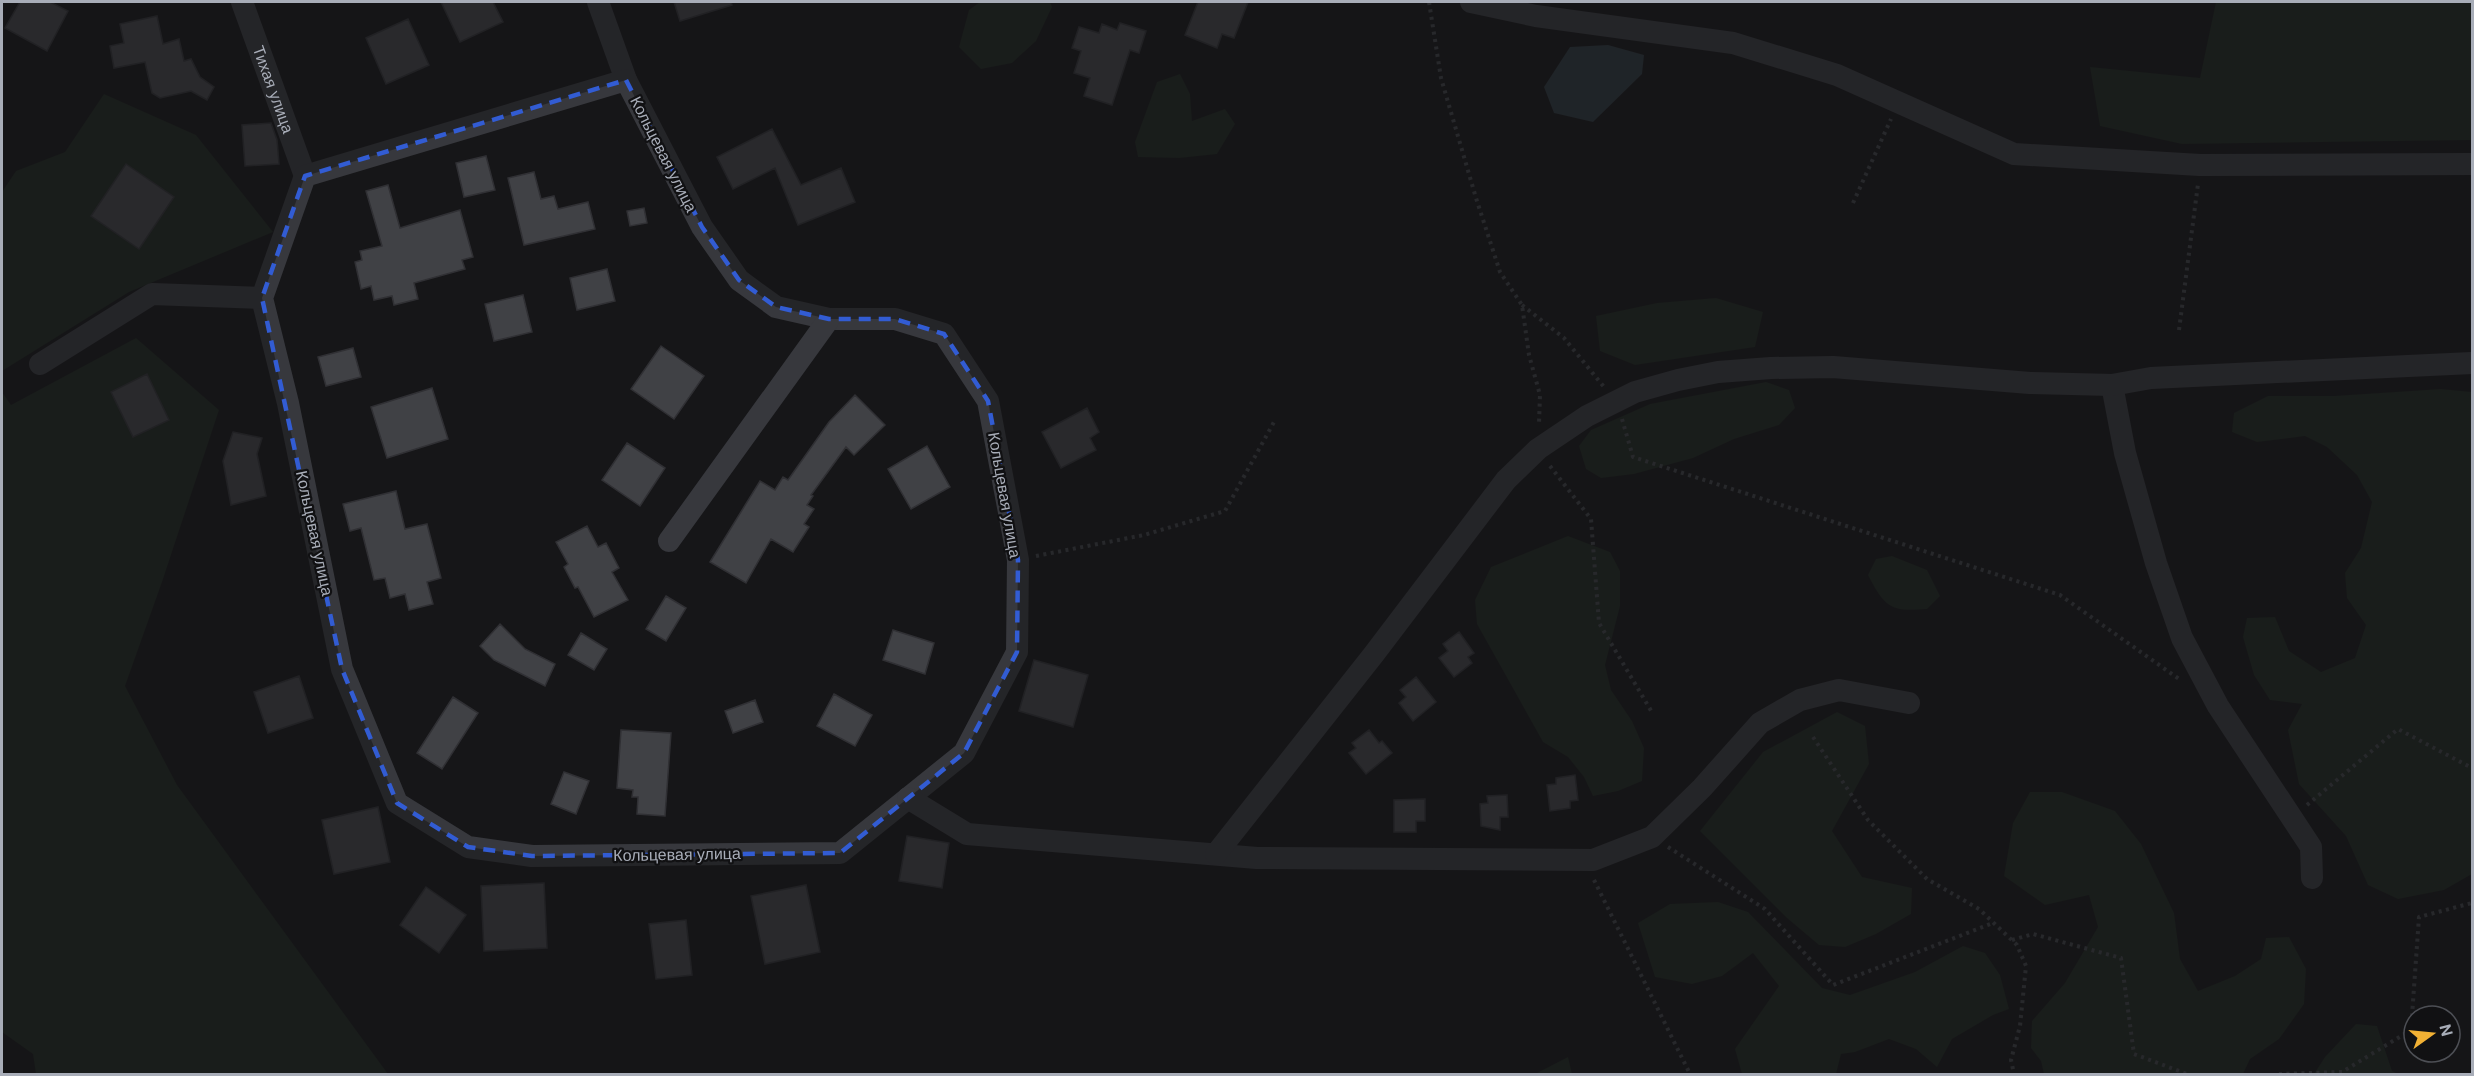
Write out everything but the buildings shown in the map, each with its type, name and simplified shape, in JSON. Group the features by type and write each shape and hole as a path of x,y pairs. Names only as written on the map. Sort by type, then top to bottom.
{"street":[{"name":"Тихая улица","path":"242,2 305,176"},
{"path":"598,2 626,80"},
{"path":"1471,2 1536,16 1733,43 1837,75 2014,154 2200,165 2472,164"},
{"name":"Кольцевая улица","path":"262,298 288,403 342,669 397,803 468,847 532,856 840,853 964,753 1017,652 1018,560 988,401 944,334 895,319 829,319 776,307 739,280 702,227 626,80 305,176"},
{"path":"40,364 153,294 262,298 305,176"},
{"path":"669,541 829,319"},
{"path":"1216,854 1374,654 1506,480 1538,449 1587,416 1635,392 1718,372 1771,368 1833,367 2030,383 2112,385 2151,378 2472,363"},
{"path":"2112,385 2125,453 2156,562 2182,638 2218,706 2311,847 2312,878"},
{"path":"908,798 967,834 1257,858 1593,860 1652,837 1702,788 1760,723 1800,700 1839,690 1909,703"}],"path":[{"path":"1429,2 1441,78 1500,272 1522,305 1564,338 1616,401 1633,457 2060,596 2181,680"},
{"path":"1853,203 1899,102"},
{"path":"2179,330 2200,165"},
{"path":"1522,305 1529,355 1540,395 1538,449 1591,519 1599,623 1653,714"},
{"path":"1018,560 1144,535 1225,511 1274,422"},
{"path":"2292,817 2398,729 2472,768"},
{"path":"1813,737 1868,820 1928,879 1979,909 2017,945 2026,966 2020,1026 2011,1060 2014,1074"},
{"path":"1652,837 1764,909 1833,985 1994,923"},
{"path":"1584,860 1690,1074"},
{"path":"2279,1074 2342,1072 2411,1030 2419,917 2472,903"},
{"path":"2011,940 2033,934 2121,958 2134,1054 2187,1074"}],"highlighted area":[{"path":"626,80 702,227 739,280 776,307 829,319 895,319 944,334 988,401 1018,560 1017,652 964,753 840,853 532,856 468,847 397,803 342,669 262,298 305,176"}],"shaded area":[{"path":"980,2 1050,2 1052,7 1036,41 1012,63 981,69 959,47 969,10"},
{"path":"2216,2 2472,2 2472,140 2182,144 2100,126 2090,67 2200,78"},
{"path":"1608,45 1644,55 1642,74 1593,122 1554,113 1544,87 1570,47"},
{"path":"1180,74 1190,94 1192,121 1225,109 1235,124 1217,154 1179,158 1138,157 1135,142 1157,82"},
{"path":"104,94 196,135 273,232 129,292 2,371 2,192 16,171 65,152"},
{"path":"1716,298 1763,312 1755,347 1635,365 1600,351 1596,316 1657,303"},
{"path":"136,338 219,410 125,686 177,785 388,1074 36,1074 33,1054 2,1032 2,392 11,405"},
{"path":"1766,382 1789,390 1795,408 1779,425 1734,439 1693,458 1634,474 1601,478 1586,469 1579,446 1591,430 1650,404"},
{"path":"2441,389 2472,392 2472,874 2444,890 2398,899 2368,885 2346,836 2299,784 2288,730 2302,704 2270,700 2254,675 2243,637 2247,618 2275,617 2289,651 2321,672 2355,658 2366,625 2347,598 2345,573 2361,548 2372,502 2357,475 2327,447 2305,436 2257,442 2232,432 2234,413 2268,396 2334,396"},
{"path":"1568,536 1610,552 1620,571 1620,606 1605,665 1611,690 1632,721 1644,748 1642,781 1618,791 1593,796 1584,777 1568,757 1543,742 1477,624 1475,600 1491,567"},
{"path":"1892,556 1927,570 1940,596 1927,609 1905,610 1890,606 1879,595 1868,575 1876,559"},
{"path":"1837,712 1865,726 1869,764 1832,831 1862,877 1912,888 1911,914 1876,934 1845,947 1819,945 1787,918 1700,831 1763,752"},
{"path":"2030,792 2062,792 2115,811 2141,844 2174,913 2180,959 2198,991 2235,976 2261,959 2266,938 2289,937 2306,969 2304,1004 2279,1039 2250,1059 2243,1074 2044,1074 2041,1061 2031,1048 2032,1021 2065,983 2098,927 2089,895 2045,905 2004,876 2013,823"},
{"path":"1718,902 1748,912 1822,988 1850,995 1915,972 1963,946 1985,953 2000,975 2009,1009 1993,1015 1952,1039 1937,1067 1916,1049 1889,1039 1855,1052 1841,1054 1836,1074 1742,1074 1735,1049 1779,986 1753,953 1722,976 1692,984 1655,977 1638,923 1670,904"},
{"path":"2356,1024 2377,1026 2392,1071 2398,1074 2314,1074 2325,1057"},
{"path":"1568,1057 1572,1074 1535,1074"}]}
